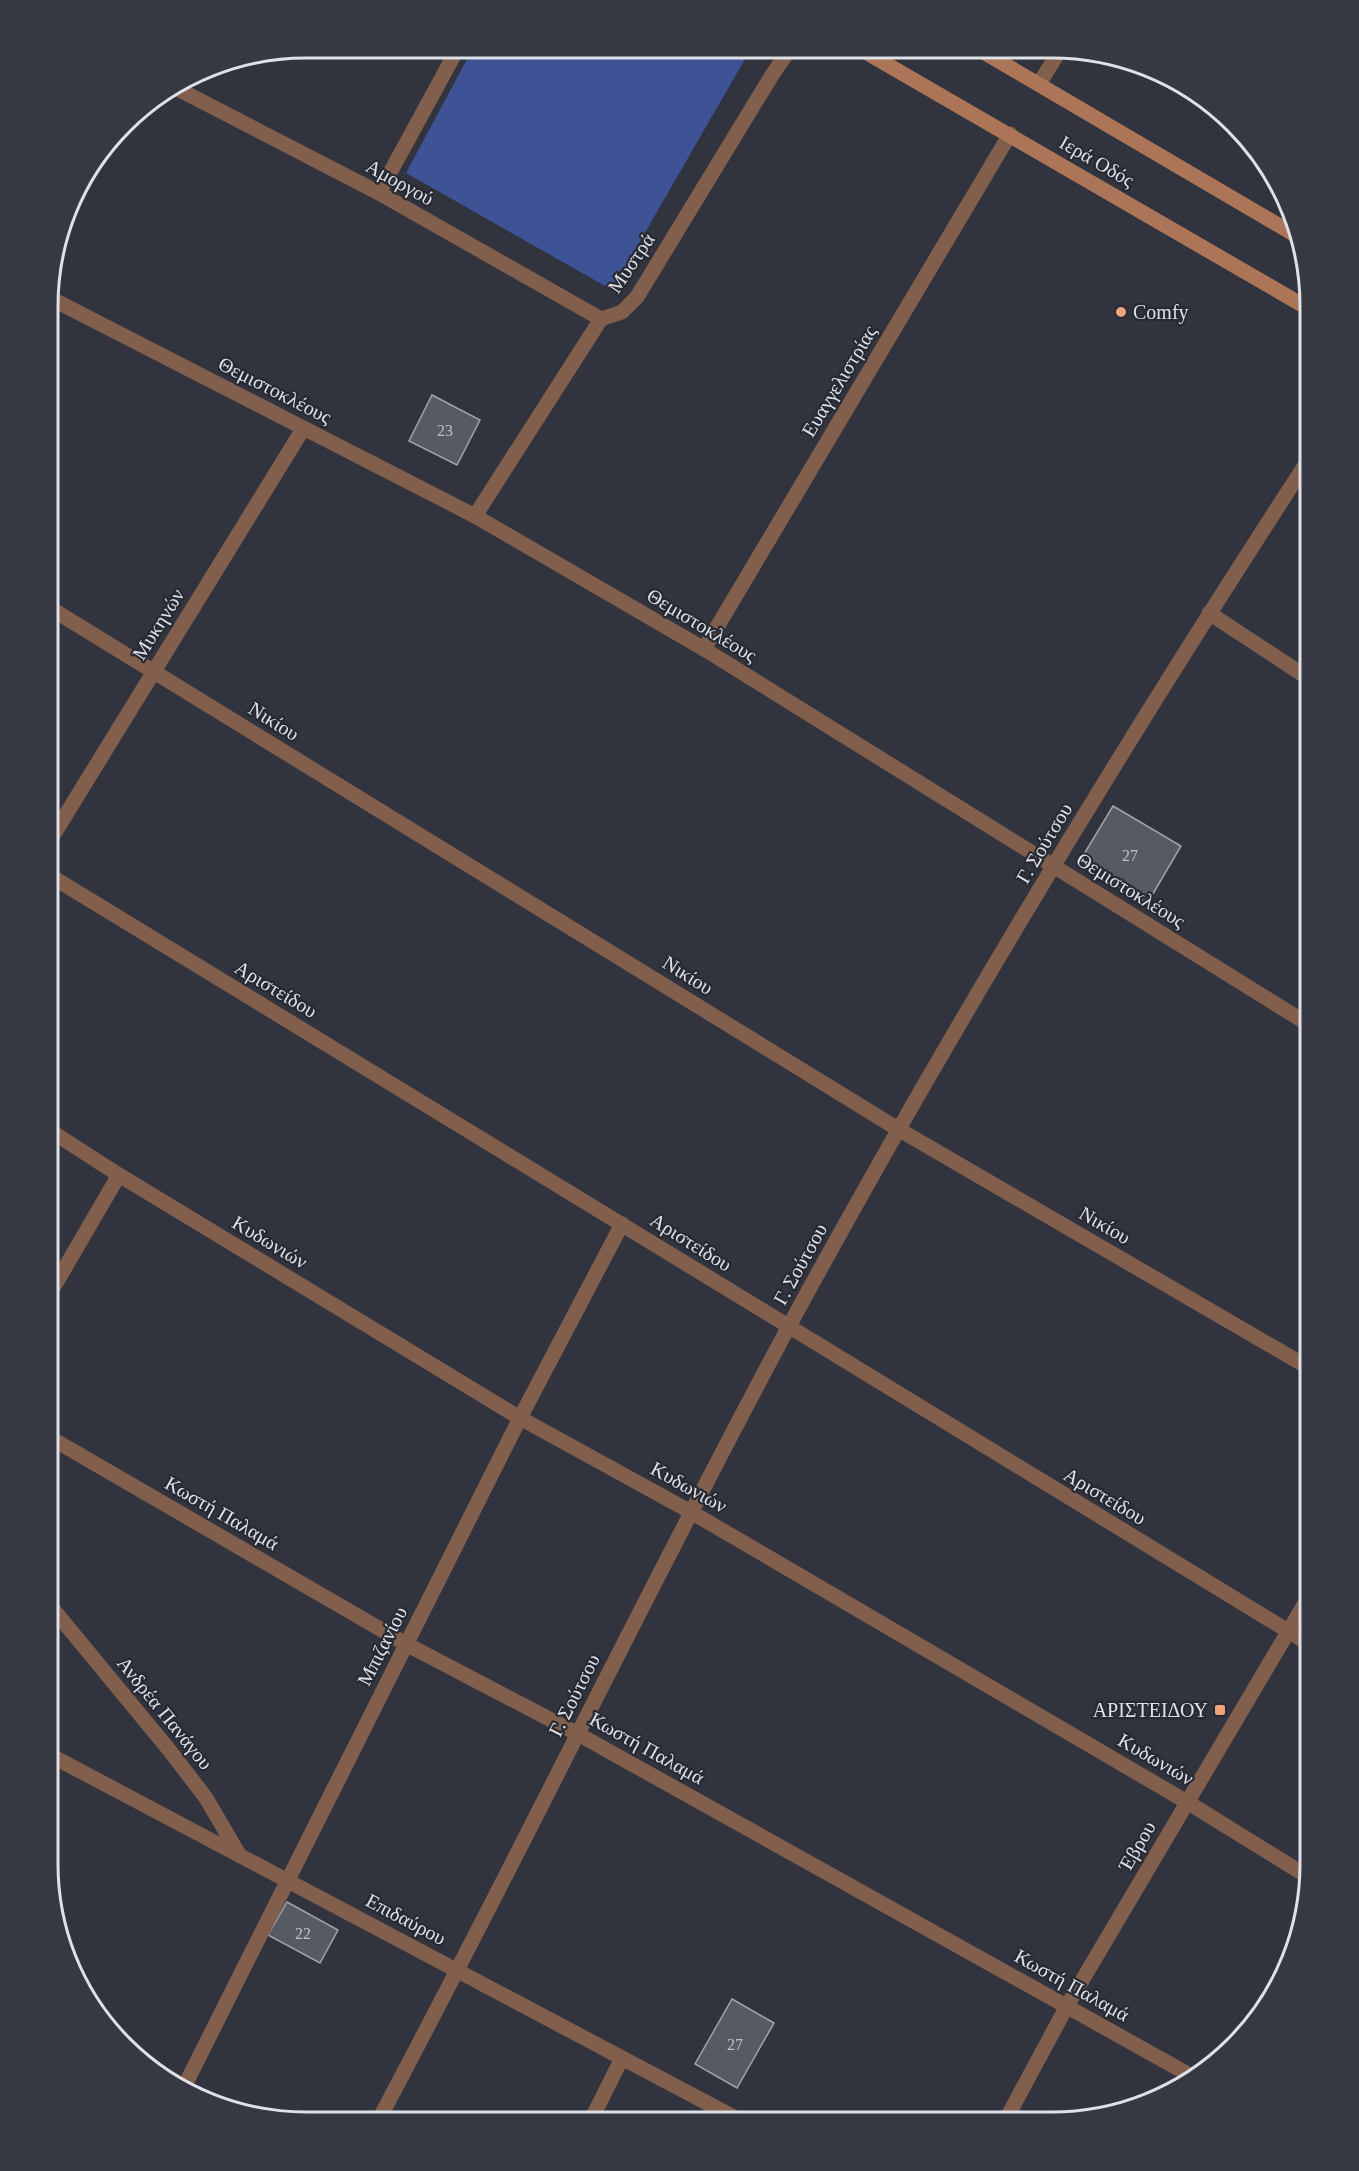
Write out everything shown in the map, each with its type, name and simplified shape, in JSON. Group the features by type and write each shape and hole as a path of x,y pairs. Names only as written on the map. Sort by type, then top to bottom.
{"main road":[{"name":"Ιερά Οδός","path":"876,58 1300,304"},
{"name":"Ιερά Οδός","path":"994,58 1288,231"}],"street":[{"path":"379,193 453,58"},
{"name":"Μυστρά","path":"601,319 622,312 637,297 784,58"},
{"path":"1039,84 1055,58"},
{"name":"Αμοργού","path":"183,92 379,193 601,319"},
{"name":"Ευαγγελιστρίας","path":"704,649 1010,134"},
{"name":"Θεμιστοκλέους","path":"58,302 475,516 704,649 1300,1019"},
{"path":"475,516 601,319"},
{"name":"Μυκηνών","path":"58,827 303,429"},
{"name":"Γ. Σούτσου","path":"383,2112 458,1971 691,1512 898,1129 1209,613 1300,473"},
{"name":"Νικίου","path":"58,613 898,1129 1300,1363"},
{"path":"1209,613 1300,673"},
{"name":"Αριστείδου","path":"58,880 1300,1639"},
{"name":"Κυδωνιών","path":"58,1136 520,1418 691,1512 1187,1802 1300,1872"},
{"path":"58,1280 119,1175"},
{"name":"Μπιζανίου","path":"187,2081 520,1418 622,1224"},
{"name":"Κωστή Παλαμά","path":"58,1442 406,1644 578,1734 1186,2073"},
{"name":"Έβρου","path":"1010,2112 1067,2006 1300,1612"},
{"name":"Ανδρέα Πανάγου","path":"58,1615 206,1798 240,1856"},
{"name":"Επιδαύρου","path":"58,1760 724,2112"},
{"path":"595,2112 622,2058"}],"shaded area":[{"path":"468,58 745,59 612,290 406,173"}],"building":[{"path":"432,395 480,420 457,465 409,441"},
{"path":"1113,806 1181,846 1147,904 1078,864"},
{"path":"287,1902 338,1930 320,1963 268,1935"},
{"path":"732,1999 774,2023 737,2088 695,2064"}],"place":[{"name":"Comfy","path":"1121,312"},
{"name":"ΑΡΙΣΤΕΙΔΟΥ","path":"1220,1710"}]}
